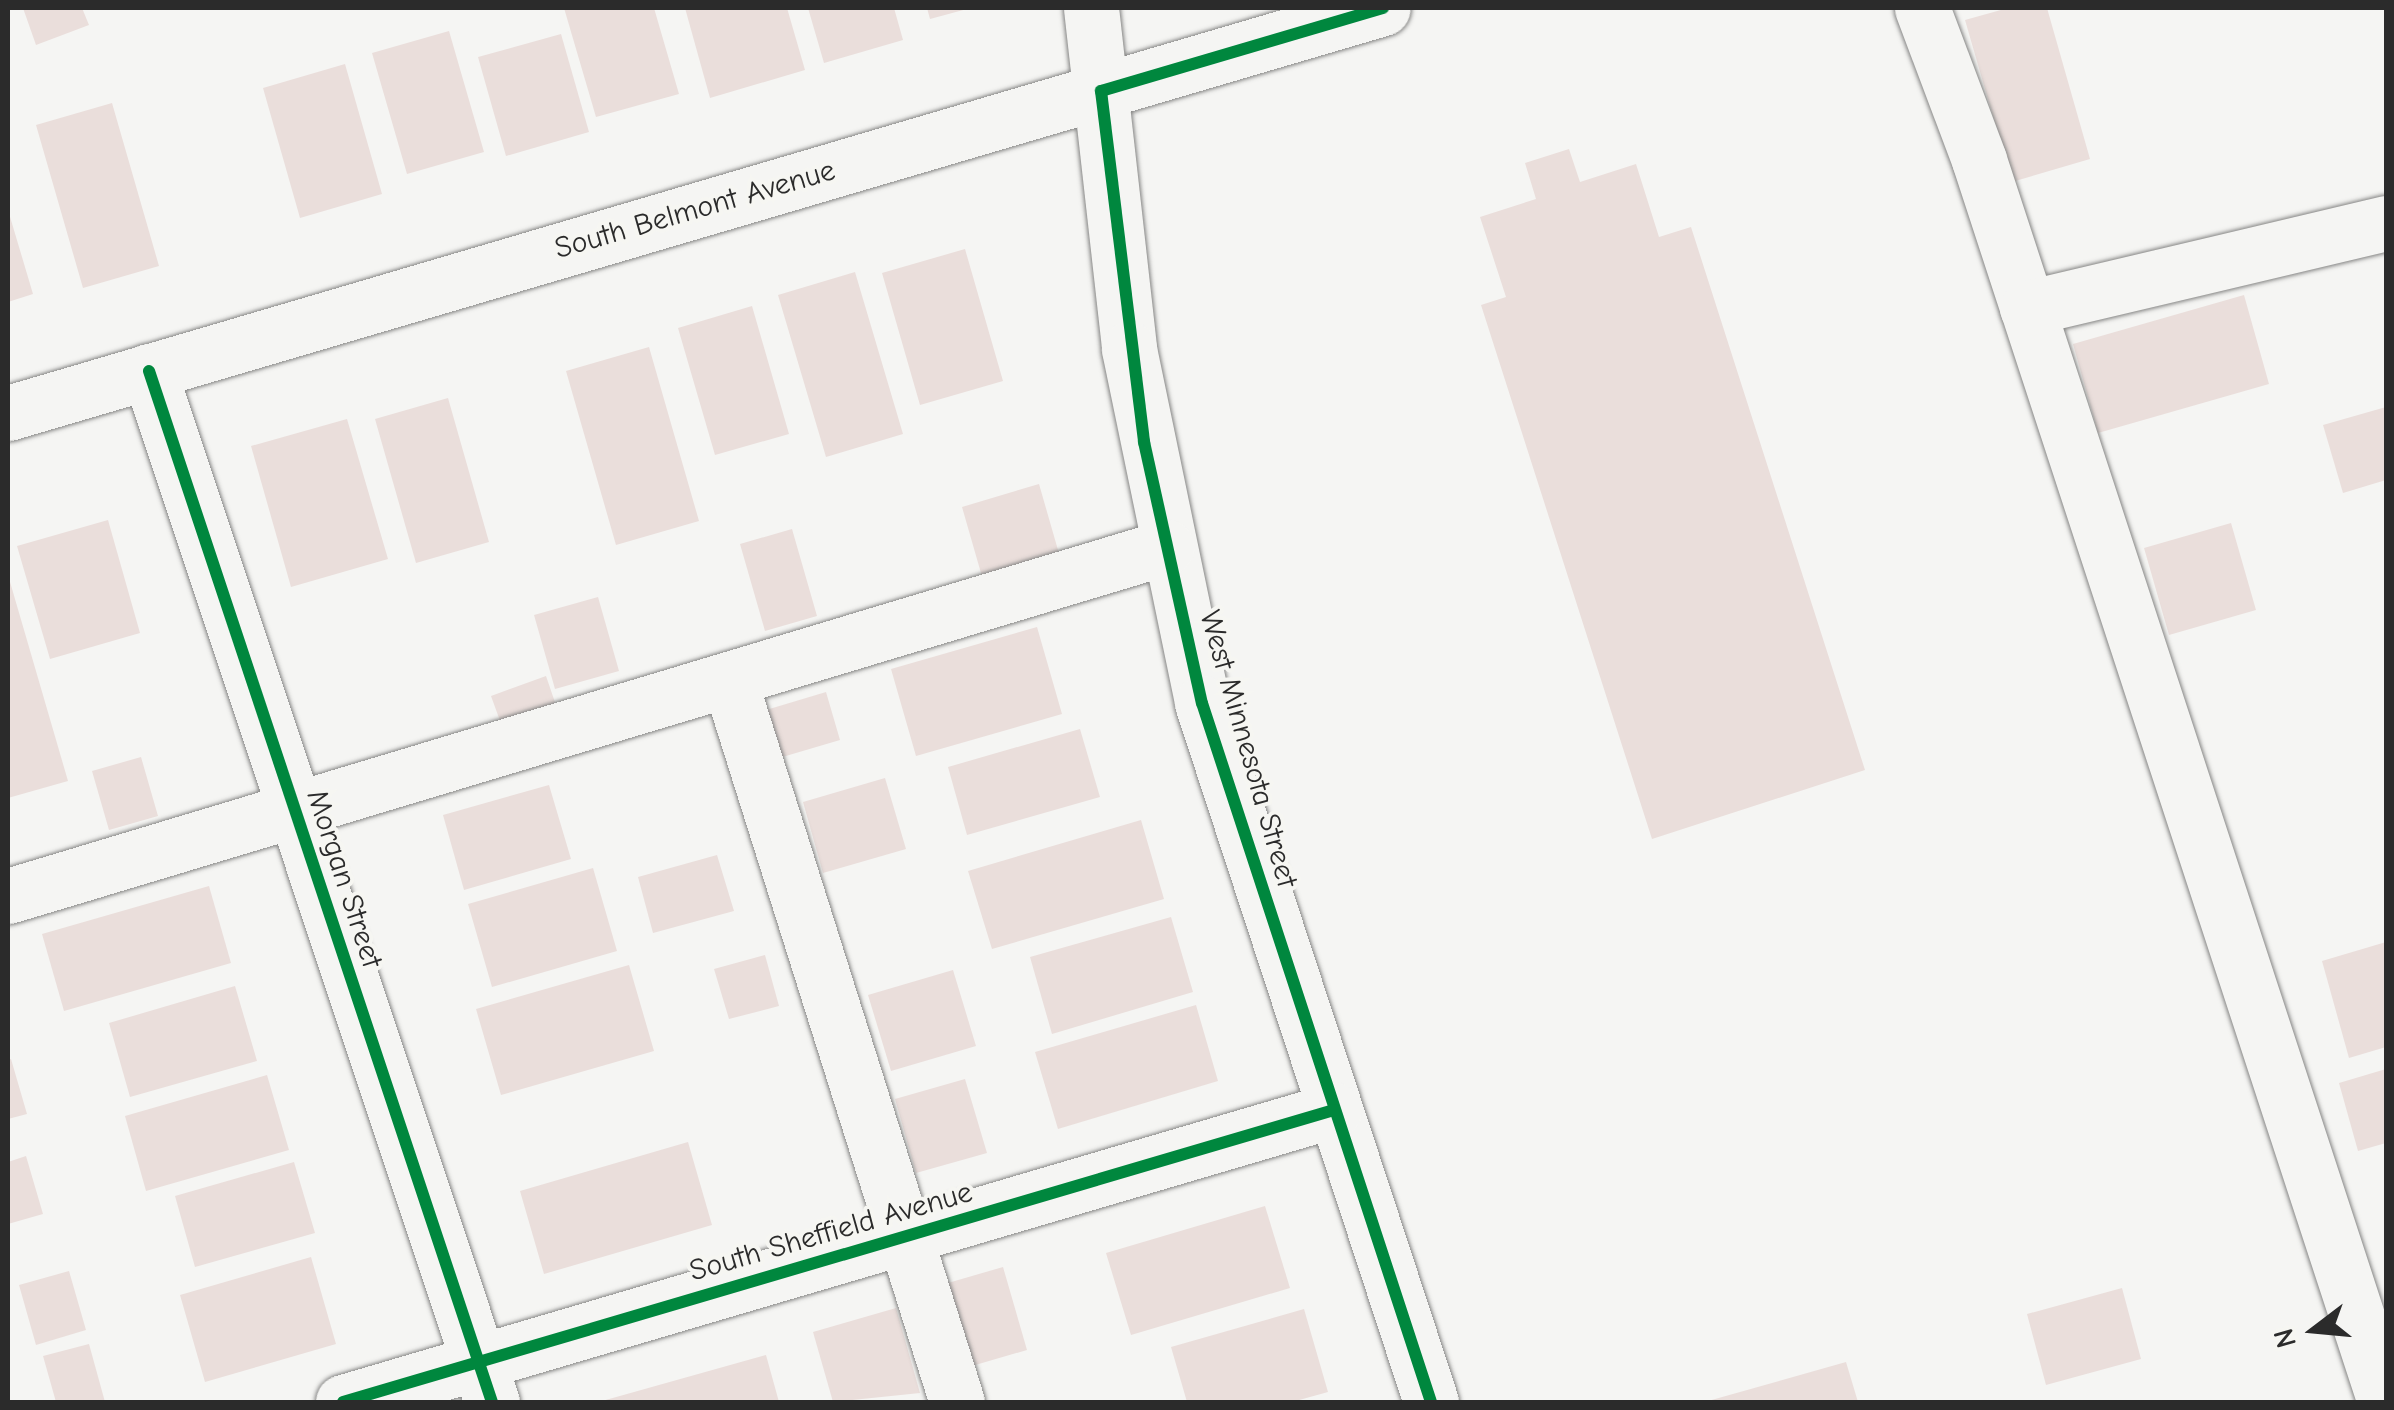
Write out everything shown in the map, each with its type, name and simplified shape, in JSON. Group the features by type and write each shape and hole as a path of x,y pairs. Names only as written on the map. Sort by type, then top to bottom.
{"street":[{"name":"West Minnesota Street","path":"1091,8 1129,349 1202,704 1431,1402"},
{"name":"South Belmont Avenue","path":"8,413 1384,8"},
{"path":"1922,8 2027,308 2384,1402"},
{"path":"2027,308 2386,223"},
{"name":"Morgan Street","path":"149,371 486,1382"},
{"path":"8,896 1167,547"},
{"path":"729,679 889,1172 902,1237 957,1402"},
{"name":"South Sheffield Avenue","path":"343,1402 486,1382 902,1237 1334,1110"}],"building":[{"path":"23,8 82,8 89,25 36,45"},
{"path":"564,8 654,8 679,94 596,117"},
{"path":"685,8 787,8 805,70 710,98"},
{"path":"808,8 894,8 903,40 824,63"},
{"path":"927,8 966,8 967,9 930,19"},
{"path":"2008,8 2047,8 2090,159 2012,182 1965,20"},
{"path":"449,31 484,152 407,174 372,53"},
{"path":"561,34 589,132 506,156 478,57"},
{"path":"345,64 382,194 300,218 263,88"},
{"path":"112,103 159,266 83,288 36,125"},
{"path":"1569,149 1580,182 1636,164 1659,237 1691,227 1865,770 1652,839 1481,305 1506,297 1480,217 1536,199 1525,163"},
{"path":"8,210 33,294 8,302"},
{"path":"965,249 1003,381 920,405 882,273"},
{"path":"855,272 903,434 826,457 778,295"},
{"path":"2244,295 2269,384 2098,433 2073,344"},
{"path":"752,306 789,434 715,455 678,328"},
{"path":"649,347 699,521 616,545 566,371"},
{"path":"448,398 489,542 416,563 375,419"},
{"path":"2386,407 2386,480 2343,493 2323,425"},
{"path":"347,419 388,559 291,587 251,446"},
{"path":"1039,484 1060,557 983,580 962,507"},
{"path":"108,520 140,633 50,659 17,546"},
{"path":"2231,523 2256,610 2169,635 2144,548"},
{"path":"792,529 817,616 765,631 740,544"},
{"path":"8,575 68,781 8,798"},
{"path":"598,597 619,671 555,689 534,615"},
{"path":"1037,627 1062,714 916,756 891,669"},
{"path":"546,676 561,720 507,740 491,696"},
{"path":"826,692 840,740 779,758 766,710"},
{"path":"1080,729 1100,797 967,835 948,767"},
{"path":"141,757 158,816 109,830 92,771"},
{"path":"885,778 906,849 823,873 803,802"},
{"path":"549,785 571,859 464,890 443,815"},
{"path":"1141,820 1164,899 992,949 968,871"},
{"path":"717,855 734,911 653,933 638,877"},
{"path":"593,868 617,951 492,987 468,904"},
{"path":"209,886 231,963 64,1011 42,934"},
{"path":"1171,917 1193,992 1052,1034 1030,957"},
{"path":"2386,942 2386,1047 2349,1058 2322,961"},
{"path":"765,955 779,1006 729,1019 714,969"},
{"path":"629,965 654,1051 501,1095 476,1009"},
{"path":"953,970 976,1046 891,1071 868,995"},
{"path":"235,986 257,1061 130,1097 109,1023"},
{"path":"1196,1005 1218,1081 1058,1129 1035,1052"},
{"path":"11,1059 27,1114 8,1119 8,1060"},
{"path":"2386,1069 2386,1143 2358,1151 2339,1083"},
{"path":"267,1075 289,1150 146,1191 125,1116"},
{"path":"965,1079 987,1153 916,1173 895,1099"},
{"path":"688,1142 712,1225 544,1274 520,1191"},
{"path":"26,1156 43,1214 8,1224 8,1162"},
{"path":"294,1162 315,1233 195,1267 175,1196"},
{"path":"1265,1206 1290,1288 1131,1335 1106,1253"},
{"path":"311,1257 336,1344 205,1382 180,1295"},
{"path":"1003,1267 1027,1350 965,1368 941,1285"},
{"path":"69,1271 86,1330 36,1345 19,1285"},
{"path":"2122,1288 2141,1359 2046,1385 2027,1314"},
{"path":"896,1308 920,1393 833,1402 813,1332"},
{"path":"1304,1309 1328,1392 1292,1402 1187,1402 1171,1347"},
{"path":"89,1344 105,1402 56,1402 43,1356"},
{"path":"766,1355 779,1402 602,1402 602,1401"},
{"path":"1846,1362 1858,1402 1708,1402 1708,1401"}],"cycle path":[{"path":"1383,8 1101,91 1144,442 1202,703 1431,1402"},
{"path":"149,371 492,1402"},
{"path":"343,1402 1334,1110"}]}
